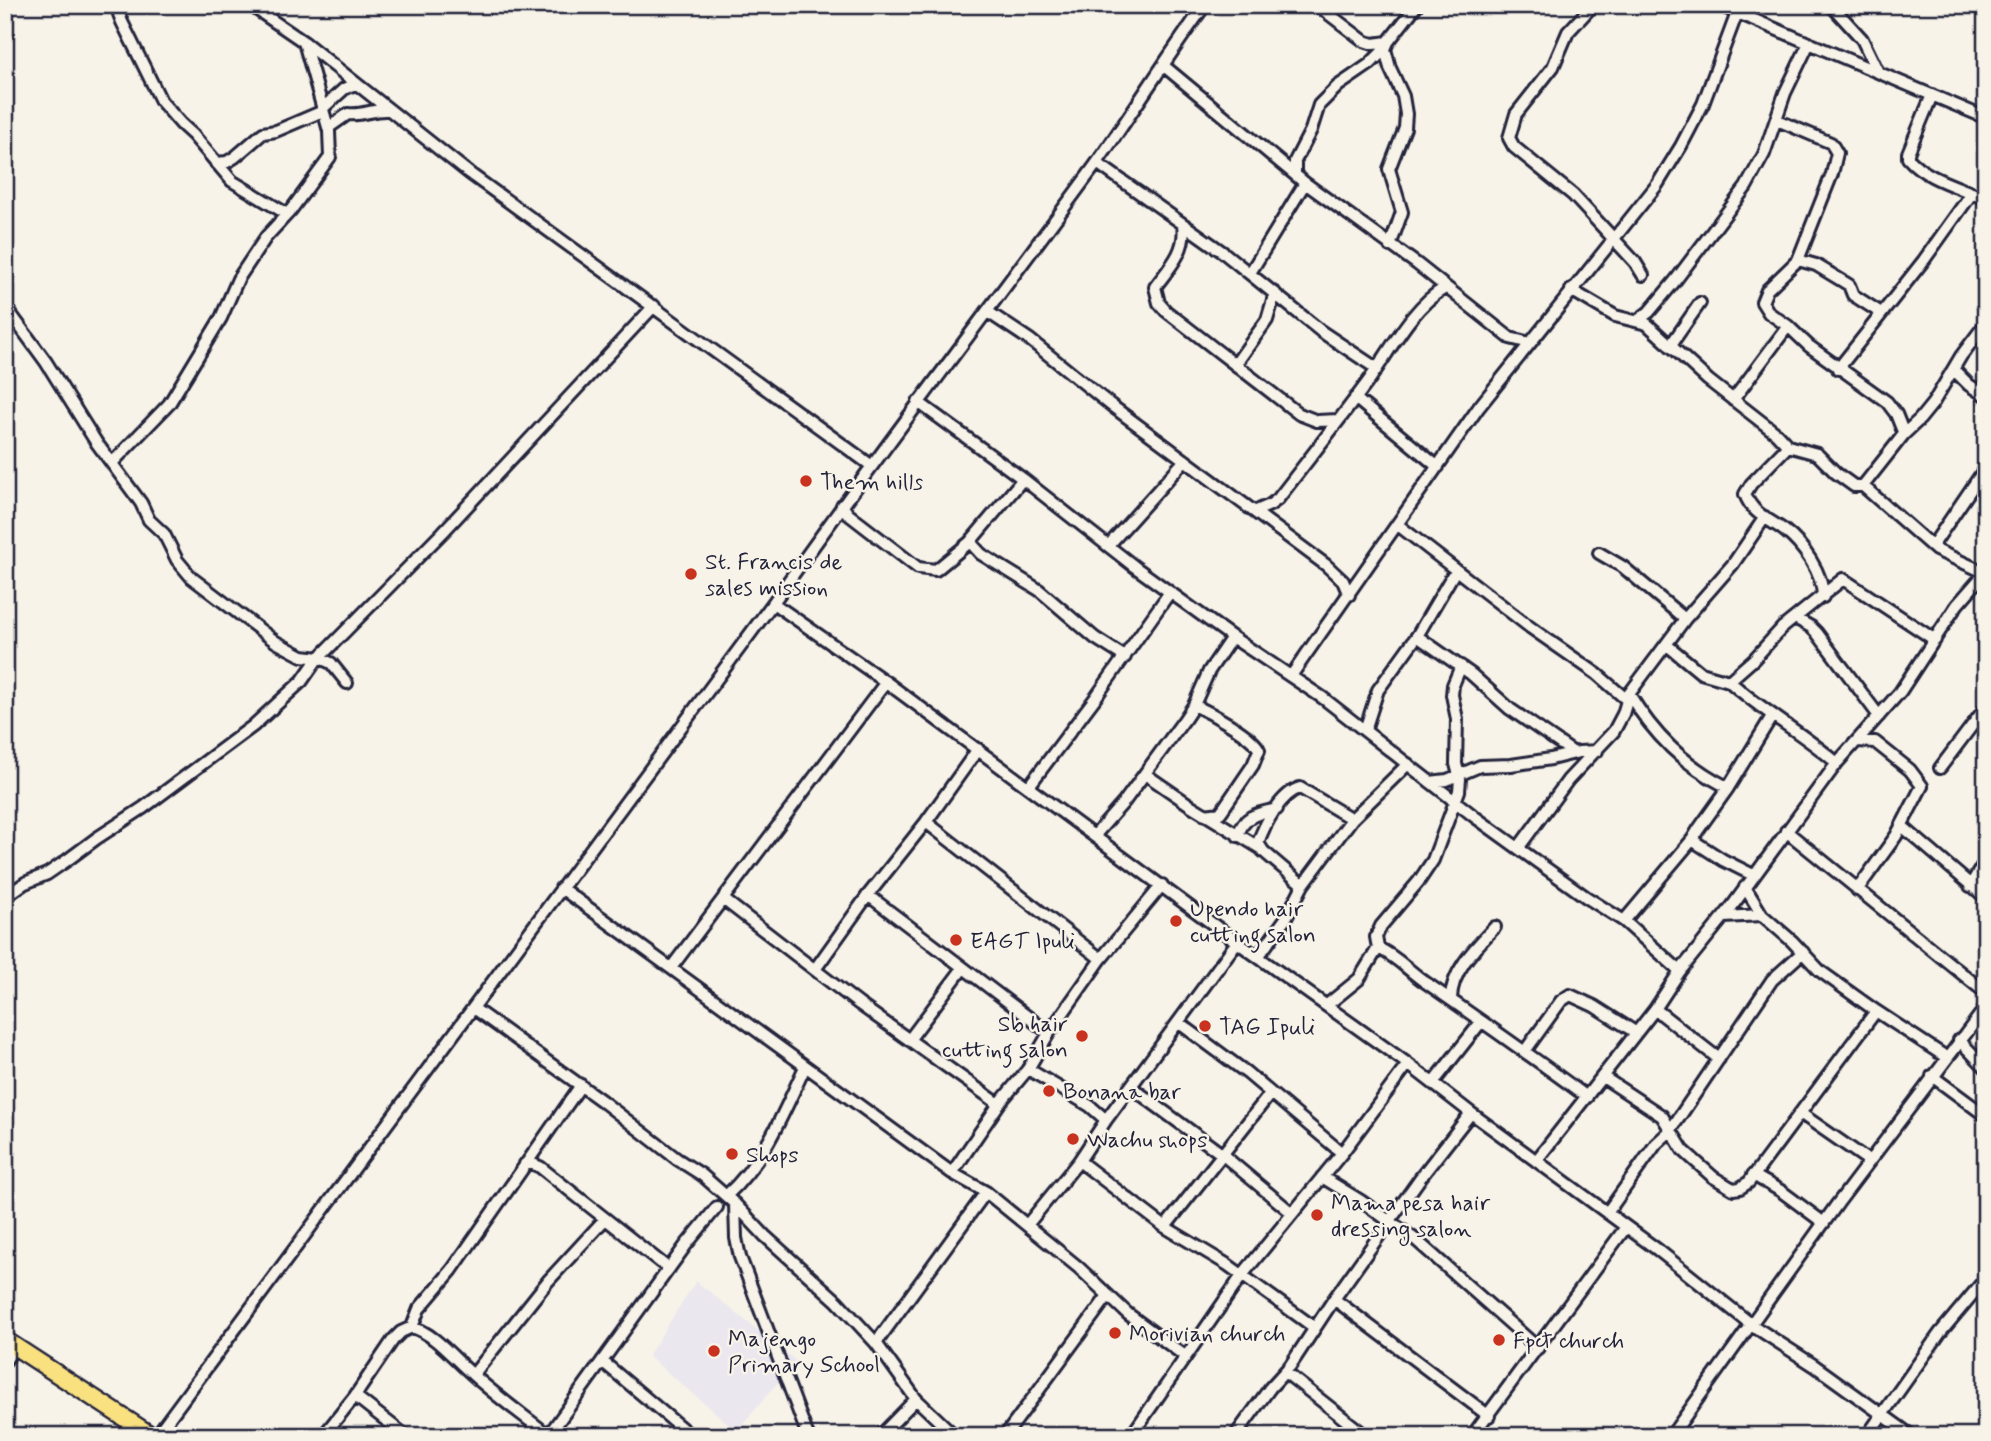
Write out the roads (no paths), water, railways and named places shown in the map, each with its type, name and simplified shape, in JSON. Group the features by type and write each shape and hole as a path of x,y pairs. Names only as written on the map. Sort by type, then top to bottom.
{"highway":[{"path":"10,1344 154,1436"}],"street":[{"path":"121,5 119,14 122,22 161,101 232,181 287,214"},
{"path":"250,5 304,42 469,173 872,466"},
{"path":"154,1436 773,603 918,402 988,312 1097,163 1205,5"},
{"path":"1317,5 1364,41 1387,45"},
{"path":"1295,174 1296,161 1319,105 1338,86 1370,64 1417,5"},
{"path":"1593,5 1572,26 1553,67 1516,114 1509,138 1514,147 1573,195 1636,262 1643,275"},
{"path":"1719,5 1986,118"},
{"path":"1831,5 1862,39 1877,70"},
{"path":"1291,676 1479,407 1657,185 1703,104 1737,13"},
{"path":"113,462 169,404 220,318 238,279 266,237 330,157 331,140 304,42"},
{"path":"1637,321 1649,312 1675,281 1746,187 1764,154 1785,93 1809,43"},
{"path":"1387,45 1390,68 1403,96 1406,114 1401,142 1389,169 1402,212 1390,246"},
{"path":"1164,66 1305,183 1510,338 1530,343"},
{"path":"216,163 227,162 263,134 323,109 344,89 355,84"},
{"path":"1932,94 1908,158 1940,180 1986,199"},
{"path":"328,128 346,115 358,115 374,109 387,110"},
{"path":"1777,120 1831,143 1837,153 1832,174 1798,260 1767,290 1762,299 1763,304 1769,313 1788,326 1808,346 1887,402 1896,414 1904,434"},
{"path":"1097,163 1250,273 1322,332 1376,368"},
{"path":"1250,273 1305,183"},
{"path":"1838,369 1924,260 1972,192"},
{"path":"1183,225 1183,245 1179,254 1155,287 1159,303 1178,321 1299,414 1311,420 1338,420"},
{"path":"1798,260 1816,265 1849,285 1853,295 1881,313"},
{"path":"1273,524 1275,502 1430,297 1445,288"},
{"path":"1536,1161 1603,1077 1837,763 1900,692 1957,605 1985,573 1960,559 1944,555 1864,486 1854,486 1816,454 1788,446 1647,324 1615,316 1571,290"},
{"path":"1235,365 1267,320 1275,293"},
{"path":"1670,346 1700,303"},
{"path":"5,306 46,362 96,442 141,503 146,515 164,534 177,560 192,578 262,633 299,654 331,663 346,683"},
{"path":"5,897 26,883 47,874 143,808 253,726 304,678 654,306"},
{"path":"988,312 1030,340 1112,406 1337,574 1349,595"},
{"path":"1864,486 1904,434 1927,411 1961,356 1986,323"},
{"path":"1733,400 1788,326"},
{"path":"1954,370 1969,385 1986,396"},
{"path":"1355,398 1438,467"},
{"path":"918,402 1232,638 1291,676 1365,730 1454,801 1586,897 1624,921 1680,971"},
{"path":"1311,420 1320,445"},
{"path":"1788,446 1751,484 1745,494 1757,513 1787,532 1803,550 1823,586 1823,597"},
{"path":"1108,546 1185,460"},
{"path":"1933,545 1986,467"},
{"path":"842,505 848,514 918,568 936,570 970,542 1023,479"},
{"path":"1256,511 1275,502"},
{"path":"1519,847 1568,780 1614,731 1628,697 1685,619 1733,564 1765,517"},
{"path":"1398,525 1455,571 1628,697 1663,741 1699,771 1727,787"},
{"path":"970,542 981,554 1030,584 1095,638 1125,657"},
{"path":"1599,553 1623,567 1685,619"},
{"path":"1365,730 1378,690 1417,636 1455,571"},
{"path":"1729,681 1754,659 1782,628 1840,581 1847,580 1935,640"},
{"path":"1029,786 1170,592"},
{"path":"773,603 886,682 1237,942 1408,1064 1752,1325 1815,1366 1912,1436"},
{"path":"1795,618 1817,633 1879,716"},
{"path":"1417,636 1461,666 1510,709 1574,753"},
{"path":"1095,835 1145,774 1194,705 1209,671 1232,638"},
{"path":"1667,645 1702,673 1729,681 1837,763"},
{"path":"299,654 304,678"},
{"path":"1327,1005 1357,982 1378,948 1376,937 1381,926 1429,867 1460,786 1456,764 1457,719 1452,695 1461,666"},
{"path":"671,968 886,682"},
{"path":"1194,705 1249,737 1258,745 1259,750 1244,780 1223,809 1218,813 1205,815"},
{"path":"1940,768 1986,707"},
{"path":"1624,921 1692,840 1772,716"},
{"path":"1857,741 1875,742 1910,770 1923,786 1902,826 1857,890"},
{"path":"816,968 978,749"},
{"path":"1430,782 1459,775 1480,766 1551,760 1574,753 1597,751"},
{"path":"1258,957 1286,918 1303,885 1352,819 1408,764"},
{"path":"1145,774 1260,848 1303,885"},
{"path":"1260,848 1259,839 1277,808 1286,797 1300,788 1352,819"},
{"path":"1238,835 1241,825 1248,817 1277,808"},
{"path":"926,822 1101,959"},
{"path":"1902,826 1986,898"},
{"path":"1786,831 1986,993"},
{"path":"1692,840 1753,875"},
{"path":"1970,886 1986,860"},
{"path":"952,1172 999,1104 1028,1069 1101,959 1162,885"},
{"path":"1745,887 1762,915 1821,971 1876,1012 1946,1057"},
{"path":"561,888 805,1067 952,1172 986,1192 1078,1267 1107,1297 1185,1356"},
{"path":"868,895 1049,1034"},
{"path":"723,899 816,968 859,1004 999,1104"},
{"path":"1724,917 1762,915"},
{"path":"1451,999 1454,982 1460,971 1494,927"},
{"path":"1027,1225 1079,1161 1237,942"},
{"path":"1378,948 1391,954 1423,981 1587,1097"},
{"path":"1607,1213 1656,1144 1670,1131 1772,980 1803,952"},
{"path":"909,1040 963,968"},
{"path":"1525,1051 1561,1001 1570,995 1594,1006 1635,1032"},
{"path":"1671,1436 1869,1161 1986,1007"},
{"path":"473,1008 702,1175 726,1196 765,1236 837,1301 876,1343 916,1399 955,1436"},
{"path":"1654,1009 1720,1059"},
{"path":"1603,1077 1659,1114 1685,1153 1722,1183 1733,1189 1740,1188 1745,1186 1876,1012"},
{"path":"1178,1021 1227,1057 1342,1153"},
{"path":"1433,1083 1481,1022"},
{"path":"1959,1040 1986,1068"},
{"path":"1131,1436 1243,1274 1342,1153 1408,1064"},
{"path":"726,1196 766,1149 805,1067"},
{"path":"1028,1069 1090,1106 1106,1120"},
{"path":"1932,1076 1985,1113"},
{"path":"323,1436 355,1396 393,1340 412,1327 419,1309 452,1270 581,1086"},
{"path":"1131,1087 1223,1155 1292,1213"},
{"path":"1165,1227 1270,1094"},
{"path":"1235,1436 1269,1388 1285,1372 1421,1177 1471,1113"},
{"path":"1800,1113 1869,1161"},
{"path":"535,1150 535,1158 540,1167"},
{"path":"1079,1161 1165,1227 1243,1274 1315,1328"},
{"path":"525,1164 540,1167 669,1269"},
{"path":"1753,1175 1824,1223"},
{"path":"1322,1177 1391,1221 1476,1291 1538,1348"},
{"path":"876,1343 986,1192"},
{"path":"735,1204 736,1238 740,1257 808,1436"},
{"path":"412,1327 428,1336 548,1436 686,1245 717,1207"},
{"path":"473,1375 548,1281 605,1219"},
{"path":"1472,1436 1626,1227"},
{"path":"1867,1436 1940,1333 1986,1278"},
{"path":"1005,1436 1107,1297"},
{"path":"1334,1299 1489,1416"},
{"path":"5,1361 10,1344"},
{"path":"602,1361 689,1435"},
{"path":"1285,1372 1366,1436"},
{"path":"355,1396 406,1436"},
{"path":"880,1436 916,1399"}],"place":[{"name":"Them hills","path":"806,481"},
{"name":"St. Francis de sales mission","path":"691,574"},
{"name":"Upendo hair cutting salon","path":"1176,921"},
{"name":"EAGT Ipuli","path":"956,940"},
{"name":"TAG Ipuli","path":"1205,1026"},
{"name":"Sb hair cutting salon","path":"1082,1036"},
{"name":"Bonana bar","path":"1049,1091"},
{"name":"Wachu shops","path":"1073,1139"},
{"name":"Shops","path":"732,1154"},
{"name":"Mama pesa hair dressing salon","path":"1317,1215"},
{"name":"Morivian church","path":"1115,1333"},
{"name":"Fpct church","path":"1499,1340"},
{"name":"Majengo Primary School","path":"714,1351"}]}
